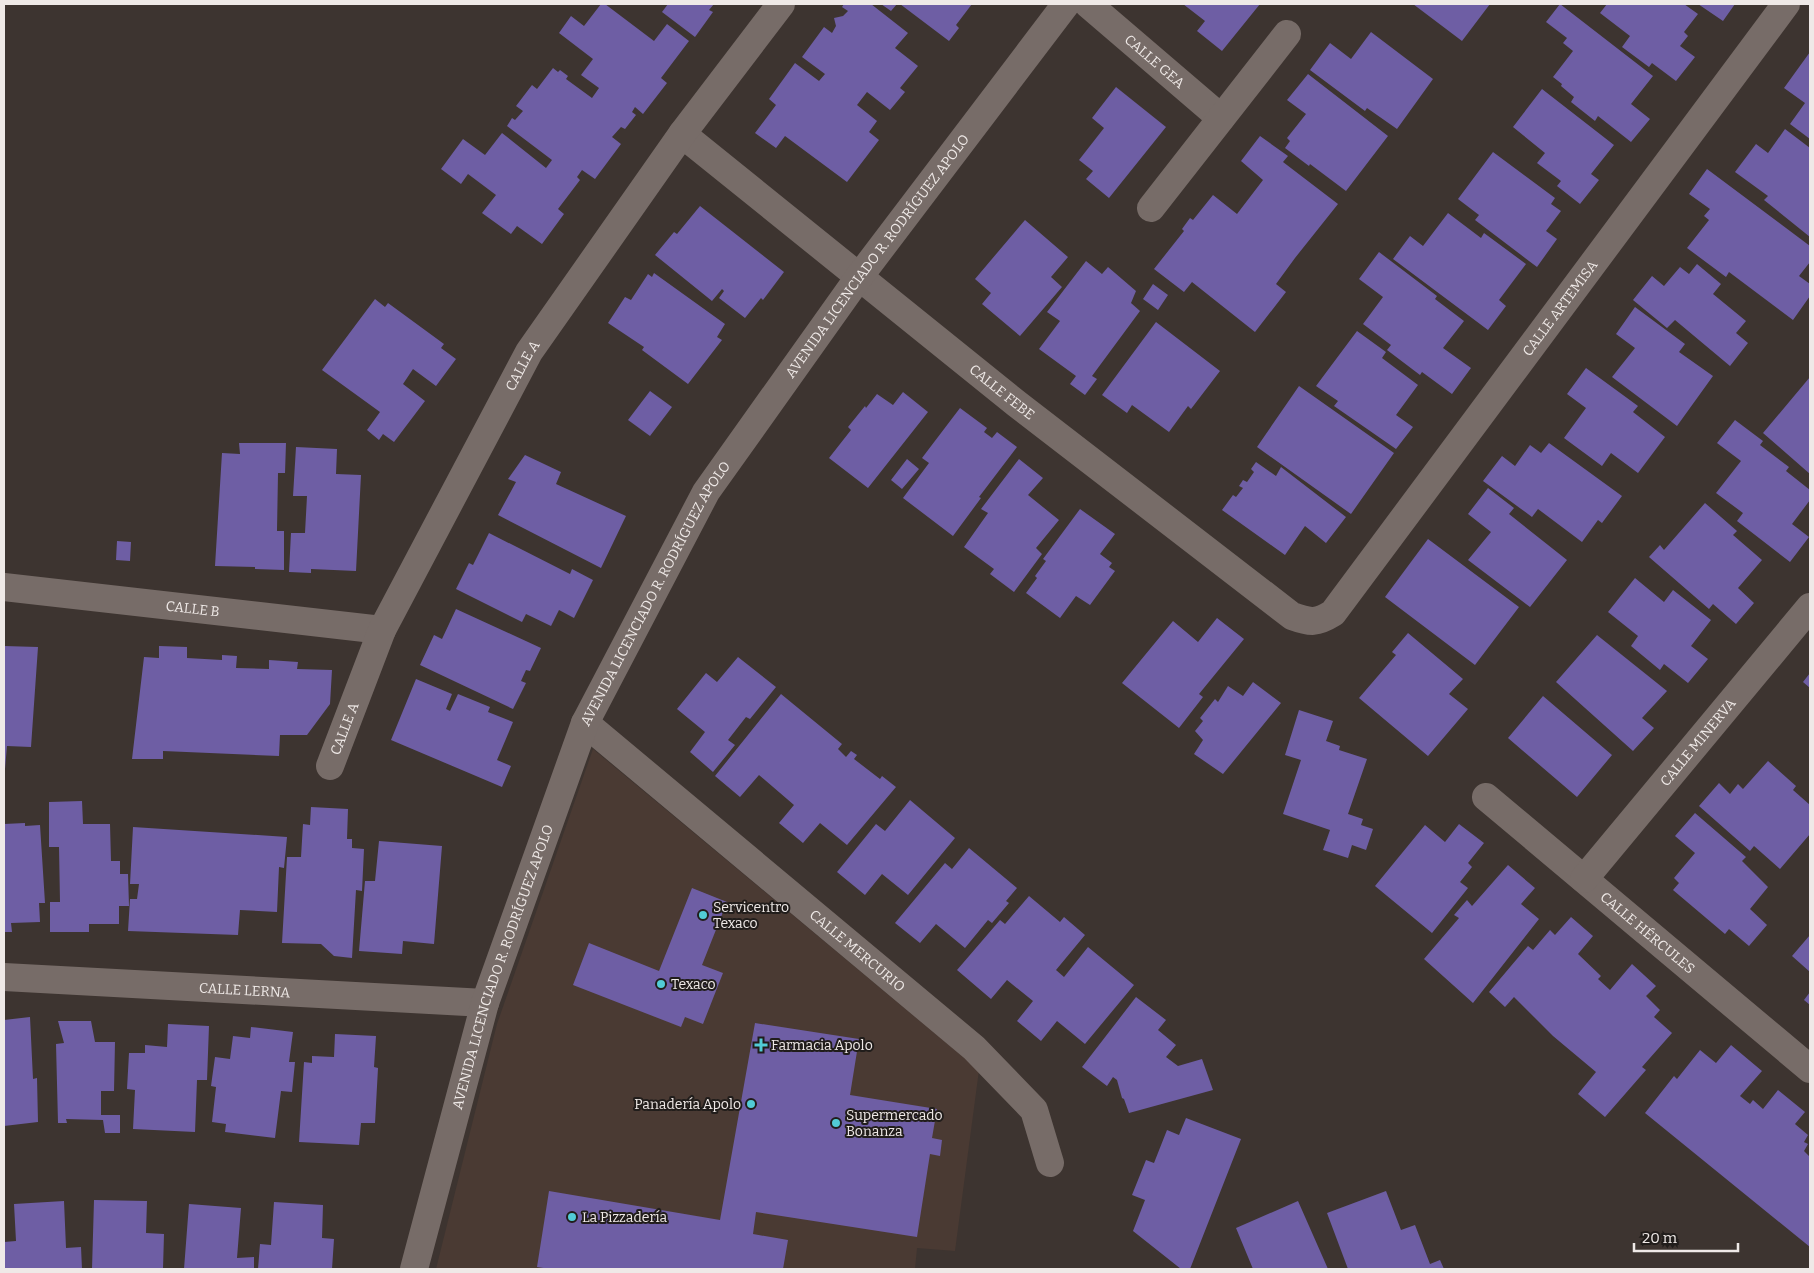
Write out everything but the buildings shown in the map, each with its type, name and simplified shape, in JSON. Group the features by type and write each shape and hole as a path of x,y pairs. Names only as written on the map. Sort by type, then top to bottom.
{"street":[{"name":"CALLE A","path":"330,766 382,630 529,352 682,134 781,4"},
{"name":"AVENIDA LICENCIADO R. RODRÍGUEZ APOLO","path":"414,1269 485,1003 585,723 706,492 859,277 1066,4"},
{"name":"CALLE GEA","path":"1088,4 1221,118"},
{"name":"CALLE ARTEMISA","path":"1334,612 1786,4"},
{"path":"1151,208 1287,34"},
{"name":"CALLE FEBE","path":"682,134 1016,404 1292,616 1305,621 1320,622 1334,612"},
{"name":"CALLE B","path":"4,587 382,630"},
{"name":"CALLE MINERVA","path":"1584,879 1810,607"},
{"name":"CALLE MERCURIO","path":"585,723 974,1048 1034,1110 1050,1163"},
{"name":"CALLE HÉRCULES","path":"1486,798 1810,1069"},
{"name":"CALLE LERNA","path":"4,977 485,1003"}],"shaded area":[{"path":"593,749 979,1070 955,1251 917,1248 915,1269 436,1269 497,1024"}],"place":[{"name":"Servicentro Texaco","path":"703,915"},
{"name":"Texaco","path":"661,984"},
{"name":"Farmacia Apolo","path":"761,1045"},
{"name":"Panadería Apolo","path":"751,1104"},
{"name":"Supermercado Bonanza","path":"836,1123"},
{"name":"La Pizzadería","path":"572,1217"}]}
